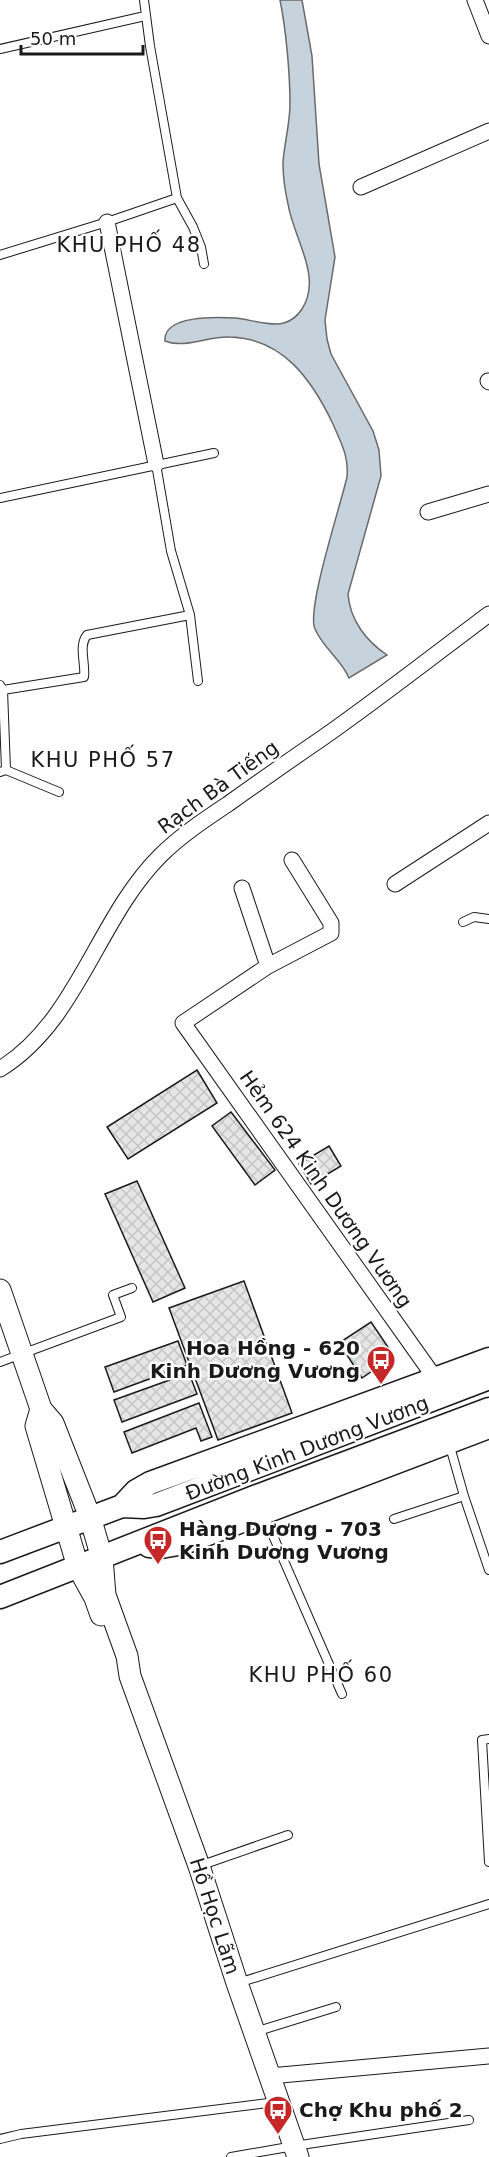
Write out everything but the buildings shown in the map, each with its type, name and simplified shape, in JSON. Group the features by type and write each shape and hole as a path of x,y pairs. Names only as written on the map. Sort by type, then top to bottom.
{"main road":[{"name":"Hồ Học Lãm","path":"0,1290 41,1409 53,1423 90,1517 102,1558 105,1594 127,1656 130,1676 199,1866 296,2151"},
{"name":"Đường Kinh Dương Vương","path":"440,1387 489,1359"},
{"name":"Đường Kinh Dương Vương","path":"0,1552 122,1506 144,1508 156,1505 356,1417 440,1387 489,1378"},
{"name":"Hồ Học Lãm","path":"41,1409 36,1426 78,1567 95,1598 121,1668 130,1676"},
{"name":"Đường Kinh Dương Vương","path":"0,1597 257,1496 489,1409"},
{"name":"Đường Kinh Dương Vương","path":"139,1544 172,1546 489,1427"}],"street":[{"path":"475,0 489,36"},
{"path":"361,187 489,130"},
{"path":"107,222 156,464"},
{"path":"428,512 489,494"},
{"name":"Rạch Bà Tiếng","path":"0,1068 21,1054 44,1030 82,973 131,891 146,871 175,842 356,714 489,614"},
{"name":"Rạch Bà Tiếng","path":"0,1080 27,1062 47,1042 74,1005 139,896 153,877 182,849 362,722 489,626"},
{"path":"395,884 489,823"},
{"path":"242,888 268,966 331,933 331,923 292,860"},
{"name":"Hẻm 624 Kinh Dương Vương","path":"268,966 183,1023 440,1387"},
{"path":"270,2076 489,2056"}],"lane":[{"path":"144,0 177,198 197,237 204,264"},
{"path":"0,49 145,16"},
{"path":"0,255 177,198"},
{"path":"0,498 214,453"},
{"path":"156,464 171,551 190,615 198,681"},
{"path":"59,792 3,771 2,687 84,677 82,644 87,635 190,615"},
{"path":"463,922 474,917 489,918"},
{"path":"0,1362 121,1317 113,1295 132,1287"},
{"path":"449,1442 489,1570"},
{"path":"394,1520 464,1496"},
{"path":"264,1513 342,1694"},
{"path":"489,1739 482,1740 489,1862"},
{"path":"199,1866 288,1835"},
{"path":"237,1983 489,1904"},
{"path":"254,2033 336,2007"},
{"path":"0,2139 21,2134 278,2102"},
{"path":"231,2157 296,2151 469,2120"}],"shaded area":[{"path":"280,0 302,0 312,56 319,164 335,257 325,320 327,339 331,354 373,431 379,450 381,476 348,594 352,613 360,629 387,655 349,678 318,636 314,618 315,601 325,556 347,477 344,450 325,408 305,377 293,364 280,353 265,345 248,339 229,337 180,344 165,341 172,326 192,319 226,318 273,324 284,323 302,309 308,297 308,270 291,217 284,179 283,163 290,92 286,38"}],"place":[{"name":"Hoa Hồng - 620 Kinh Dương Vương","path":"381,1386"},
{"name":"Hàng Dương - 703 Kinh Dương Vương","path":"158,1566"},
{"name":"Chợ Khu phố 2","path":"278,2136"}],"district":[{"name":"KHU PHỐ 48","path":"129,245"},
{"name":"KHU PHỐ 57","path":"103,760"},
{"name":"KHU PHỐ 60","path":"321,1675"}]}
